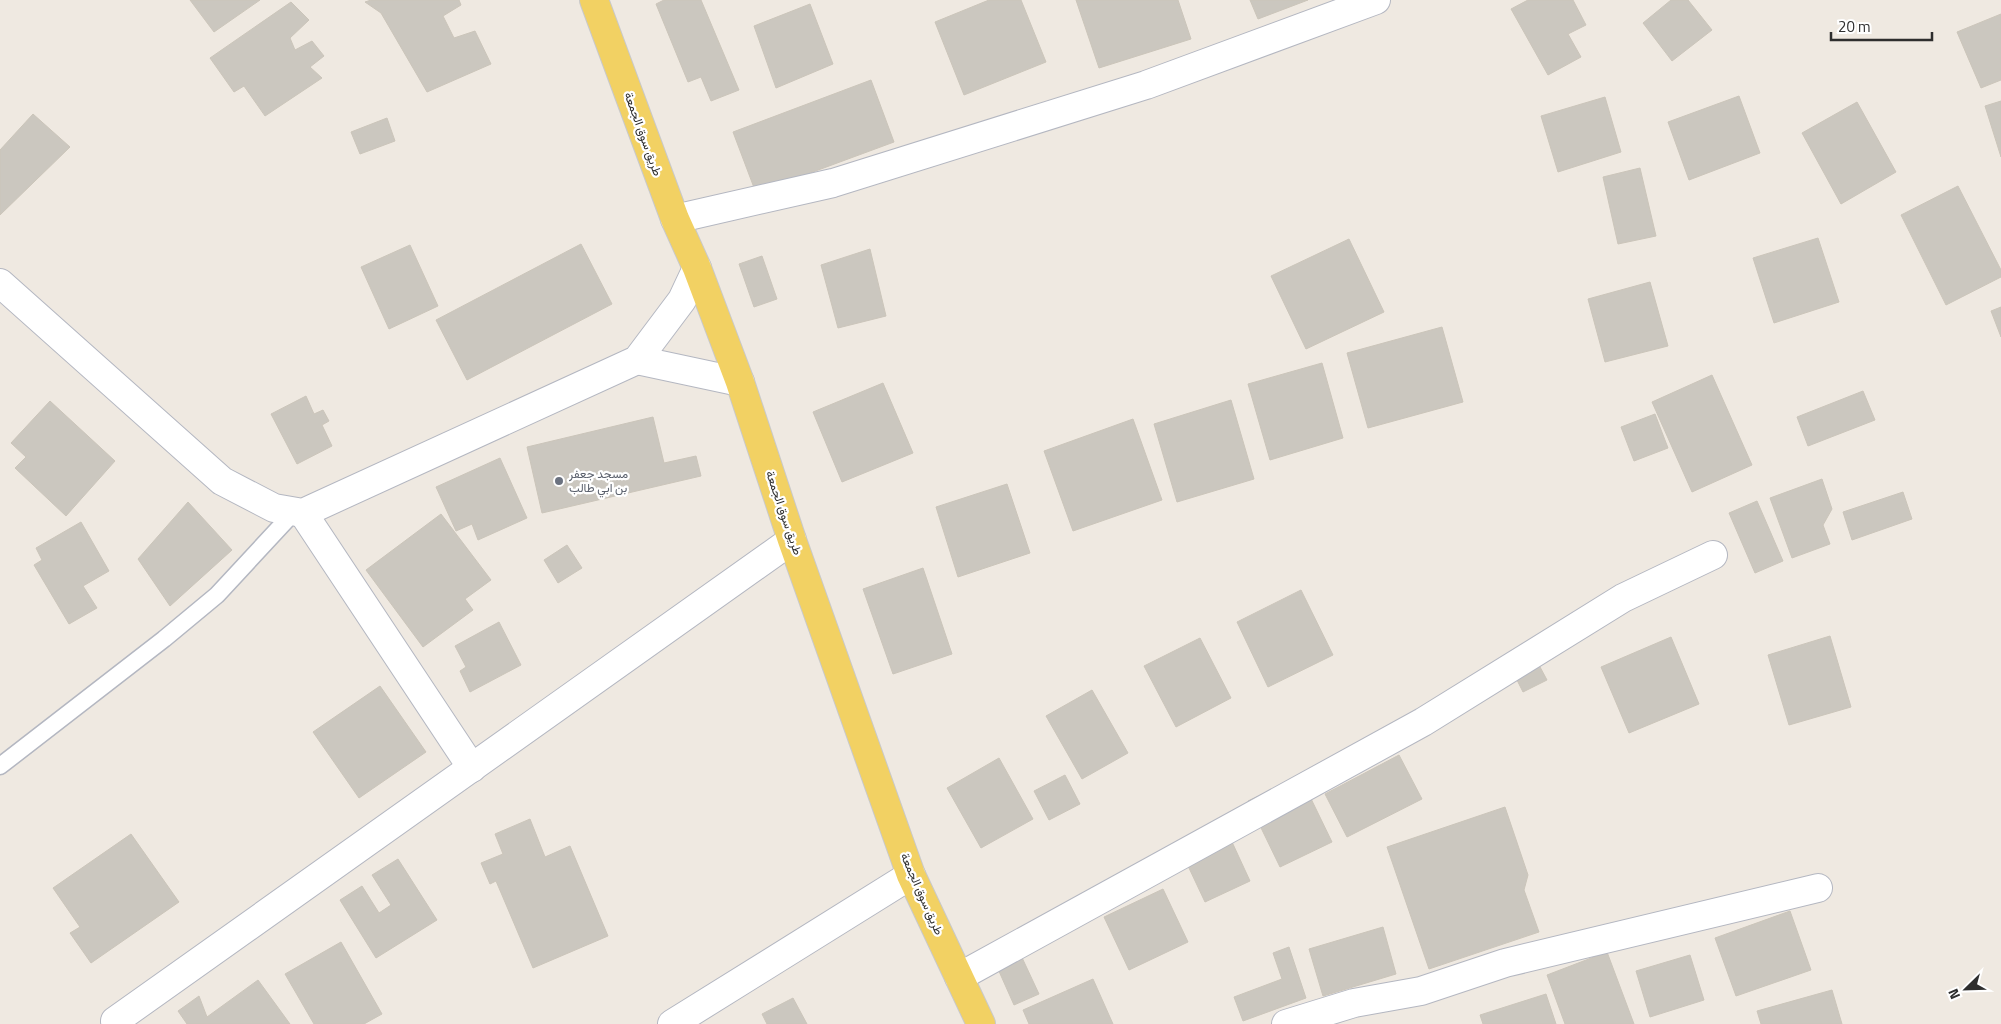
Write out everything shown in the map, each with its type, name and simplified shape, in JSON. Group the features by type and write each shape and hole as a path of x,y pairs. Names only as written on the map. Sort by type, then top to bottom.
{"main road":[{"name":"طريق سوق الجمعة","path":"594,0 675,219 697,268 740,382 792,540 911,875 981,1024"}],"street":[{"path":"675,219 833,182 1137,88 1376,0"},
{"path":"0,283 222,481 274,508 298,513 637,360 682,300 697,268"},
{"path":"637,360 740,382"},
{"path":"298,513 472,768"},
{"path":"116,1021 792,540"},
{"path":"959,977 1423,722 1623,598 1713,555"},
{"path":"672,1024 911,875"},
{"path":"1286,1024 1354,1002 1420,991 1505,963 1818,888"}],"lane":[{"path":"0,766 164,639 217,595 298,513"}],"building":[{"path":"190,0 260,0 214,32"},
{"path":"371,0 459,0 461,5 443,16 454,38 475,31 491,64 427,92 381,13 365,2"},
{"path":"664,0 701,0 739,90 711,101 701,77 688,82 656,4"},
{"path":"989,0 1021,0 1046,62 964,95 935,22"},
{"path":"1076,0 1178,0 1191,39 1099,68"},
{"path":"1250,0 1308,0 1258,19"},
{"path":"1528,0 1573,0 1586,25 1568,34 1581,57 1548,75 1511,9"},
{"path":"1671,0 1688,0 1712,30 1672,61 1643,23"},
{"path":"291,2 309,20 290,38 295,50 312,41 324,56 310,67 322,78 265,116 244,86 234,92 210,58"},
{"path":"810,4 833,64 776,88 754,26"},
{"path":"2001,14 2001,80 1981,88 1957,32"},
{"path":"871,80 894,142 756,193 733,132"},
{"path":"1739,96 1760,153 1689,180 1668,122"},
{"path":"1605,97 1621,152 1558,172 1541,116"},
{"path":"2001,101 2001,157 1985,106"},
{"path":"1857,102 1896,172 1841,204 1802,133"},
{"path":"33,114 70,147 0,215 0,150"},
{"path":"387,118 395,141 360,154 351,132"},
{"path":"1640,168 1656,236 1618,244 1603,177"},
{"path":"1958,186 2001,270 2001,277 1946,305 1901,215"},
{"path":"1818,238 1839,302 1774,323 1753,258"},
{"path":"1349,239 1384,312 1306,349 1271,276"},
{"path":"581,244 612,304 467,380 436,320"},
{"path":"410,245 438,306 389,329 361,267"},
{"path":"870,249 886,316 838,328 821,265"},
{"path":"762,256 777,299 754,307 739,264"},
{"path":"1650,282 1668,346 1605,362 1588,299"},
{"path":"2001,307 2001,337 1991,311"},
{"path":"1442,327 1463,402 1368,428 1347,353"},
{"path":"1322,363 1343,438 1270,460 1248,384"},
{"path":"1712,375 1752,465 1692,492 1652,402"},
{"path":"883,383 913,453 842,482 813,412"},
{"path":"1863,391 1875,420 1808,446 1797,417"},
{"path":"306,396 314,414 323,410 329,421 322,425 332,446 297,464 271,414"},
{"path":"1231,400 1254,479 1177,502 1154,424"},
{"path":"50,401 115,461 66,516 15,468 26,457 11,443"},
{"path":"1655,414 1668,448 1634,461 1621,427"},
{"path":"653,417 664,463 696,456 701,476 542,513 527,447"},
{"path":"1133,419 1162,500 1073,531 1044,451"},
{"path":"500,458 527,518 478,540 472,524 456,531 436,487"},
{"path":"1822,479 1832,509 1823,525 1830,544 1792,558 1770,498"},
{"path":"1007,484 1030,553 958,577 936,507"},
{"path":"1903,492 1912,519 1852,540 1843,512"},
{"path":"1757,501 1783,561 1755,573 1729,513"},
{"path":"188,502 232,550 170,606 138,559"},
{"path":"441,514 491,580 465,599 473,610 423,647 366,570"},
{"path":"81,522 109,571 83,586 97,608 69,624 34,565 42,560 36,548"},
{"path":"567,545 582,568 558,583 544,560"},
{"path":"923,568 952,654 893,674 863,589"},
{"path":"1301,590 1333,655 1268,687 1237,622"},
{"path":"499,622 521,665 470,692 460,671 466,667 455,646"},
{"path":"1830,636 1851,707 1789,725 1768,655"},
{"path":"1671,637 1699,704 1629,733 1601,667"},
{"path":"1200,638 1231,698 1176,727 1144,666"},
{"path":"1532,652 1547,680 1523,692 1509,664"},
{"path":"380,686 426,752 359,798 313,732"},
{"path":"1092,690 1128,753 1082,779 1046,716"},
{"path":"1399,755 1422,799 1347,837 1325,794"},
{"path":"999,758 1033,819 981,848 947,788"},
{"path":"1065,775 1080,804 1049,820 1034,791"},
{"path":"1300,776 1332,842 1280,867 1248,801"},
{"path":"1505,807 1528,875 1524,890 1539,932 1429,969 1387,847"},
{"path":"530,819 545,857 570,846 608,936 533,968 496,881 490,884 481,863 503,854 495,834"},
{"path":"1226,829 1250,881 1205,902 1181,851"},
{"path":"131,834 179,902 91,963 70,933 80,927 53,888"},
{"path":"398,859 437,920 376,958 340,900 362,886 379,913 391,905 372,875"},
{"path":"1163,889 1188,942 1129,970 1104,917"},
{"path":"1790,911 1811,970 1736,996 1715,938"},
{"path":"1383,927 1396,974 1323,996 1309,949"},
{"path":"341,942 382,1014 364,1024 314,1024 285,974"},
{"path":"1289,947 1306,998 1243,1021 1234,997 1282,979 1273,953"},
{"path":"1018,949 1039,994 1014,1005 994,960"},
{"path":"1607,952 1634,1024 1565,1024 1547,975"},
{"path":"1690,955 1704,1000 1650,1017 1636,971"},
{"path":"1093,979 1113,1024 1029,1024 1023,1010"},
{"path":"258,980 290,1024 187,1024 178,1011 199,996 207,1017"},
{"path":"1832,990 1842,1024 1761,1024 1757,1011"},
{"path":"1546,994 1556,1024 1483,1024 1480,1015"},
{"path":"793,998 807,1024 767,1024 762,1014"}],"place":[{"name":"مسجد جعفر بن ابي طالب","path":"559,481"}]}
